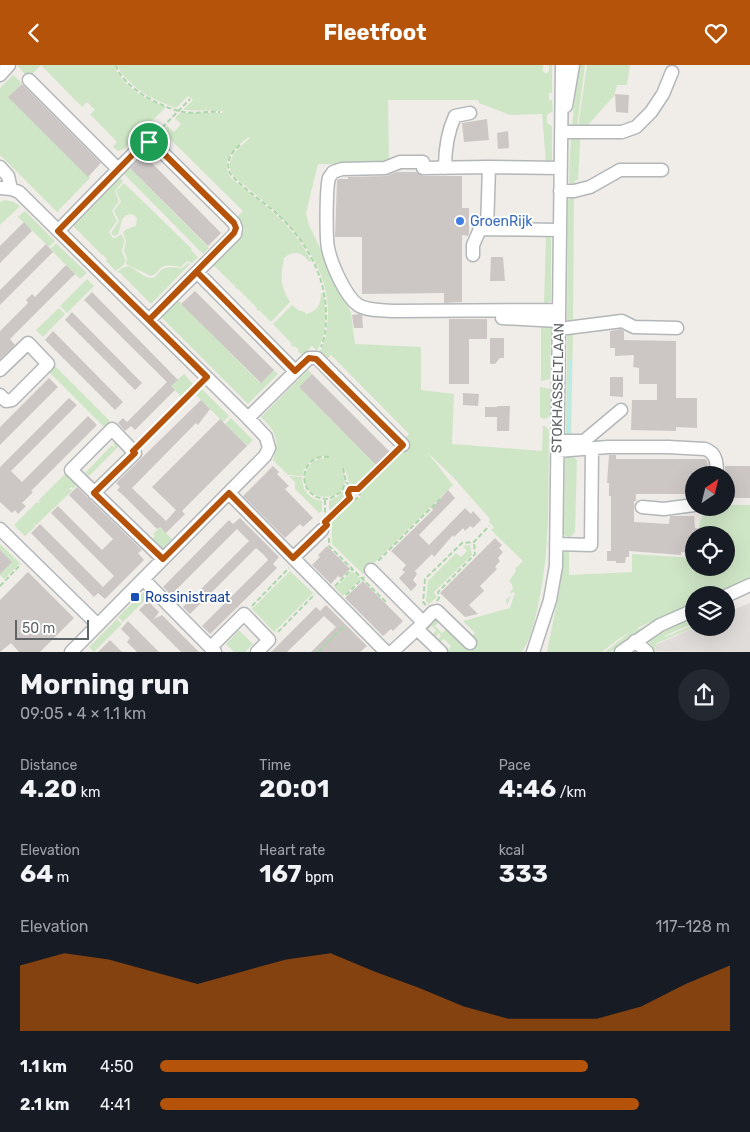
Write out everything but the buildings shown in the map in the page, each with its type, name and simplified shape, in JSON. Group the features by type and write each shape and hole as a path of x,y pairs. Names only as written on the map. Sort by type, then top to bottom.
{"street":[{"path":"0,75 9,65"},
{"name":"STOKHASSELTLAAN","path":"533,652 550,600 556,566 562,65"},
{"name":"STOKHASSELTLAAN","path":"562,126 570,91 573,65"},
{"path":"562,126 622,132 636,127 651,112 663,94 672,72"},
{"path":"29,80 118,169"},
{"path":"445,168 445,147 450,126 455,116 470,113"},
{"path":"58,231 143,144 153,143 234,223 236,228 234,233 149,320"},
{"path":"559,320 392,311 371,309 358,305 341,283 327,246 327,201 329,179 333,172 342,169 385,168 400,163 423,162 423,168 561,167"},
{"path":"0,167 8,175 5,188 19,192 248,417 266,437 269,448 265,456 98,625 78,650"},
{"path":"487,229 489,167"},
{"path":"560,191 574,191 590,187 620,170 662,170"},
{"path":"473,255 473,245 480,229 560,230"},
{"path":"197,272 295,371"},
{"path":"378,318 416,319 486,315 503,318 622,321 634,327 677,328"},
{"path":"0,370 28,343 48,364 12,400 6,401 0,395"},
{"path":"248,417 309,358 314,358 403,445"},
{"path":"557,446 584,441 621,410"},
{"path":"94,493 135,453 112,429 71,470 94,493 163,559"},
{"path":"557,446 592,449 668,447 705,449 715,455 716,466"},
{"path":"556,544 592,545 592,449"},
{"path":"229,493 386,652"},
{"path":"642,507 664,509 685,506"},
{"path":"295,560 323,526"},
{"path":"0,529 98,625"},
{"path":"371,570 441,652"},
{"path":"144,579 213,650 244,614 269,640 257,652"},
{"path":"735,592 750,585"},
{"path":"392,652 420,626 431,610 437,611 470,643"},
{"path":"621,652 660,625 685,614"},
{"path":"636,641 647,652"}],"path":[{"path":"116,65 120,73 138,93 151,100 188,113 220,112"},
{"path":"149,142 190,99"},
{"path":"240,145 230,157 228,165 230,173 278,215 291,229 306,248 321,279 326,297 326,329 323,343 314,358"},
{"path":"133,451 207,377"},
{"path":"358,489 403,445"},
{"path":"329,457 320,457 307,467 304,477 305,485 311,494 325,499 338,495 346,481"},
{"path":"343,468 346,481 352,488 358,489"},
{"path":"350,498 348,493 352,488"},
{"path":"350,498 358,498 360,494 358,489"},
{"path":"338,604 442,497"},
{"path":"323,526 350,498"},
{"path":"323,526 325,499"},
{"path":"474,542 475,554 438,592 439,598 431,610 422,602 425,579 462,543 474,542 489,526"},
{"path":"0,586 28,557"},
{"path":"244,614 295,560"},
{"path":"269,640 325,590 352,569"},
{"path":"318,652 352,618"}],"shaded area":[{"path":"750,603 750,652 654,651 657,644 685,632 685,636 735,636 735,609"}],"green space":[{"path":"17,65 41,65 28,78"},
{"path":"41,65 115,65 122,79 135,91 151,101 166,107 124,149 118,151 113,147 117,142 90,114 95,110 87,102 82,107"},
{"path":"118,65 543,65 543,71 546,74 549,71 549,65 552,65 552,93 549,93 549,100 552,100 553,111 547,115 547,123 552,126 552,160 548,163 546,163 542,114 510,115 479,103 478,100 388,100 389,160 381,164 318,164 306,213 309,225 351,313 355,344 421,347 421,390 454,394 452,444 542,451 543,427 541,426 545,426 549,430 548,517 545,562 534,623 522,652 446,652 451,646 444,639 439,643 437,640 441,636 439,633 434,638 432,635 436,631 432,626 426,631 423,629 435,617 440,621 435,626 442,633 447,628 470,638 475,633 463,621 510,608 515,593 512,592 511,595 510,592 513,589 509,581 516,571 515,569 523,561 491,530 494,527 489,522 490,519 454,478 427,452 453,485 363,574 332,544 332,526 328,522 350,500 359,499 361,495 360,490 407,443 405,439 409,434 331,355 326,360 319,353 325,338 328,313 326,291 310,252 283,219 234,177 231,171 230,165 233,155 250,138 238,145 230,155 227,166 228,172 232,179 266,206 287,226 304,248 311,261 309,262 298,253 287,255 284,258 282,280 284,290 290,302 271,322 260,311 256,310 257,308 211,263 245,229 235,219 243,211 162,131 167,126 174,132 181,124 175,118 180,113 222,113 223,111 183,110 193,100 188,96 176,108 156,100 135,86 122,74"},
{"path":"580,65 585,65 577,127 587,65 630,65 627,85 617,85 614,96 586,127 581,127 578,180 575,180 575,185 569,182 569,167"},
{"path":"13,75 22,83 9,97 90,178 57,212 0,155 0,88"},
{"path":"128,166 209,248 203,254 122,172"},
{"path":"119,177 123,181 115,191 119,201 112,211 117,221 109,232 113,238 121,234 123,236 122,250 125,262 116,271 106,261 107,259 103,255 101,256 71,224"},
{"path":"124,183 192,249 198,257 192,263 187,261 181,267 165,266 151,276 126,264 127,259 124,251 126,241 123,232 136,226 137,218 132,214 126,215 122,220 118,235 114,236 111,233 119,221 114,211 121,201 116,191"},
{"path":"574,195 573,323 569,324 567,322 568,200"},
{"path":"5,200 20,206 0,225 0,202"},
{"path":"25,211 55,241 49,247 18,217"},
{"path":"546,234 551,239 551,301 544,305"},
{"path":"56,243 87,273 80,279 50,249"},
{"path":"188,263 190,264 151,304 117,272 129,266 152,278 165,268 182,268"},
{"path":"87,279 94,286 67,313 60,306"},
{"path":"321,293 324,293 325,308 323,337 317,351 312,346 303,355 297,351 299,350 295,346 291,345 273,324 292,305 306,314 313,311 319,304"},
{"path":"178,300 260,383 274,370 278,374 248,404 161,317"},
{"path":"59,308 65,314 43,337 36,330"},
{"path":"541,323 551,328 550,379 541,381"},
{"path":"571,332 573,333 571,435 566,435 567,336"},
{"path":"53,364 111,422 105,428 47,370"},
{"path":"308,370 312,374 299,387 378,467 357,487 349,482 344,468 345,482 341,491 324,497 314,494 307,489 305,480 308,468 314,461 328,458 329,456 312,460 303,471 302,476 288,475 273,460 276,447 275,436 261,417"},
{"path":"184,374 194,385 182,397 171,386"},
{"path":"540,387 550,389 550,416 545,419 540,417"},
{"path":"202,389 229,416 223,422 196,395"},
{"path":"231,418 253,440 247,446 225,424"},
{"path":"121,436 125,440 89,476 85,473 112,445 113,447 115,445 113,444"},
{"path":"571,455 577,460 575,532 570,538 564,535 565,456"},
{"path":"71,468 81,480 73,489 71,487 69,489 73,490 36,525 32,526 36,526 25,536 14,525 37,502 41,501 38,501"},
{"path":"289,476 302,477 303,486 307,493 313,498 322,501 322,511 319,513 295,489 295,482"},
{"path":"346,485 349,488 347,497 329,516 329,501 340,495"},
{"path":"735,505 750,505 750,581 735,588 735,586 685,586 685,606 637,628 639,629 685,606 685,610 648,627 610,652 605,652 630,632 602,652 547,652 560,587 564,553 569,549 569,575 632,572 632,554 685,557 685,576 735,576 735,526 699,526 700,521 702,516 735,516"},
{"path":"160,527 172,539 162,549 152,539 155,536 153,534"},
{"path":"0,544 20,563 4,579 0,575 3,553 0,550"},
{"path":"470,545 472,555 434,592 437,597 429,604 426,601 428,581 456,553 461,557 467,551 463,546"},
{"path":"290,571 313,593 274,632 252,609"},
{"path":"352,571 361,579 343,596 335,588"},
{"path":"147,589 151,594 123,622 118,617"},
{"path":"511,595 507,606 506,600"},
{"path":"117,619 122,624 94,652 89,647"},
{"path":"685,619 685,627 664,636 685,629 685,631 657,643 654,651 649,642 650,637"},
{"path":"239,630 253,644 245,652 234,652 226,644"}],"water":[{"path":"569,360 571,360 570,436 568,436"}],"place":[{"name":"GroenRijk","path":"460,221"},
{"name":"Rossinistraat","path":"135,597"}],"route":[{"path":"149,142 143,144 58,231 149,320 197,272 295,371 309,358 313,357 316,359 403,445 358,489 350,489 348,493 350,498 325,522 327,525 293,558 229,493 163,559 94,493 207,377 149,320 234,233 236,228 234,223 153,143 149,142"}]}
